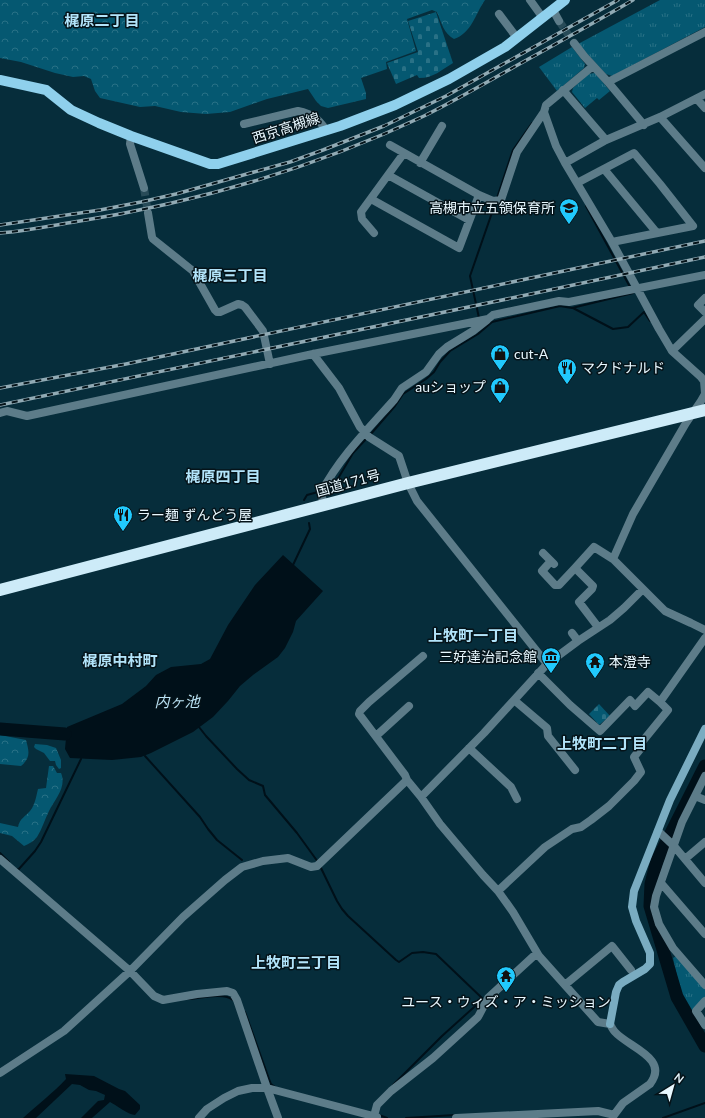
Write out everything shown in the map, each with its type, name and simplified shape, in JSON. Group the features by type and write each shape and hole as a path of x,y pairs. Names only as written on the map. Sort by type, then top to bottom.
{"highway":[{"name":"国道171号","path":"0,590 323,495 408,483 705,410"}],"main road":[{"name":"西京高槻線","path":"0,80 46,90 71,110 99,123 130,136 210,164 214,164 226,162 326,130 395,104 449,79 504,47 565,0"}],"street":[{"path":"530,0 543,18"},
{"path":"552,10 559,21"},
{"path":"499,14 517,38"},
{"path":"608,82 705,32"},
{"path":"574,43 644,125"},
{"path":"390,145 479,195 495,201 501,200 517,152 544,112 546,105 593,66"},
{"path":"563,90 606,140"},
{"path":"565,163 606,140 660,118 705,94"},
{"path":"697,99 705,108"},
{"path":"244,124 298,111 305,112 317,118 326,130"},
{"path":"544,112 556,146 612,242 658,329 672,351 701,377 704,383 705,394 702,401 686,423 633,514 613,559"},
{"path":"660,118 705,168"},
{"path":"420,162 442,126"},
{"path":"130,136 130,144 144,188"},
{"path":"374,233 362,218 360,212 404,153"},
{"path":"577,183 634,153 693,226 612,242"},
{"path":"604,169 657,233"},
{"path":"388,176 469,220"},
{"path":"371,199 459,248 479,195"},
{"path":"148,213 153,239 193,271 217,312 238,304 242,305 258,323 263,331 270,364"},
{"path":"323,495 350,449 394,400 399,391 426,372 439,354 447,347 493,315 558,301 569,302 705,275"},
{"path":"705,298 698,305 705,312"},
{"path":"672,351 705,319"},
{"path":"0,413 7,411 27,416 313,354 481,323"},
{"path":"313,354 339,388 360,427 365,433 399,456 416,501 547,664"},
{"path":"543,553 553,562 542,571 555,585 559,585 594,547 613,559 665,611 691,622 705,630"},
{"path":"576,568 593,586 592,589 579,602 598,627"},
{"path":"421,797 484,733 547,664 610,620 643,589"},
{"path":"572,633 578,641"},
{"path":"660,702 705,638"},
{"path":"423,656 360,711 359,714 440,824 498,891 513,912 537,953 598,1022 610,1024"},
{"path":"498,891 545,848 572,830 581,827 591,820 609,806 634,781 641,772 634,757 642,747 642,742 668,710 648,692 635,706 630,700 600,731 570,705 538,673"},
{"path":"514,700 547,728 548,736 575,770"},
{"path":"376,736 409,706"},
{"path":"456,1118 598,1111 614,1117 623,1103 654,1080 656,1072 655,1066 648,1057 615,1032 610,1024 616,992 619,985 645,969 650,964 650,952 636,921 632,907 634,891 670,800 705,729"},
{"path":"469,748 511,787 517,799"},
{"path":"704,981 672,948 659,924 654,907 656,896 682,822 705,776"},
{"path":"0,1073 64,1031 130,971 183,917 224,880 242,867 263,861 288,858 311,867 317,866 407,780"},
{"path":"694,796 705,800"},
{"path":"658,831 674,846 705,883"},
{"path":"685,859 705,842"},
{"path":"0,859 130,971 154,996 163,1000 227,991 233,993 237,1000 278,1118"},
{"path":"661,883 705,934"},
{"path":"566,984 612,946 631,970"},
{"path":"199,1118 208,1109 224,1098 238,1091 252,1088 267,1088 376,1117 377,1105 391,1091 433,1058 478,1017 488,998 537,953"},
{"path":"705,1001 696,1011 705,1025"},
{"path":"208,1109 210,1118"}],"green space":[{"path":"0,0 485,0 469,28 454,39 445,31 437,12 432,10 407,19 416,51 386,62 387,69 361,78 366,93 366,99 328,108 321,106 308,89 267,99 230,112 206,114 181,112 155,106 140,107 100,98 95,91 91,79 84,76 73,77 21,62 0,58"},
{"path":"660,0 705,0 705,27 612,76 606,74 578,44"},
{"path":"436,12 453,63 429,77 419,78 417,75 396,84 387,63 418,52 408,21"},
{"path":"572,47 585,64 584,68 557,91 539,67"},
{"path":"595,73 610,91 599,100 597,98 585,108 572,92 573,88 588,74"},
{"path":"599,704 610,716 599,725 589,714"},
{"path":"0,735 26,740 28,757 21,766 0,764"},
{"path":"35,744 47,745 56,748 61,760 61,768 59,769 55,761 50,761 44,753 36,749 34,747"},
{"path":"49,766 53,766 57,773 61,773 61,788 37,837 24,846 12,836 0,833 0,823 18,827 21,820 33,806 38,789 46,788"},
{"path":"676,956 705,989 705,998 691,1011 682,998 673,958"}],"water":[{"name":"内ヶ池","path":"283,555 323,591 296,621 293,632 285,648 278,657 240,686 213,717 193,732 151,753 141,757 112,760 70,758 65,749 67,727 122,704 146,686 156,675 171,667 201,664 210,659 228,625 255,585"},
{"path":"696,1020 705,1035 705,1049 691,1025"},
{"path":"65,1074 94,1076 125,1091 140,1105 140,1109 135,1115 132,1115 110,1102 92,1118 81,1118 98,1101 104,1100 105,1095 89,1090 80,1085 72,1084 36,1118 23,1118 66,1079"}],"waterway":[{"path":"497,198 513,150 532,123"},
{"path":"479,318 470,276 495,204"},
{"path":"586,206 630,287"},
{"path":"370,435 395,406 403,394 434,372 440,362 450,351 478,334 492,322 560,306 572,308 633,293 632,291"},
{"path":"573,308 613,329 628,327 644,312 650,321"},
{"path":"326,490 333,487 353,453 367,438"},
{"path":"304,500 307,495 318,492"},
{"path":"293,565 310,529 309,523"},
{"path":"199,727 237,769 249,780 263,786 265,795 297,833 318,862"},
{"path":"0,729 65,734"},
{"path":"145,756 200,817 217,840 242,860"},
{"path":"17,869 18,870 35,851 41,842 81,759"},
{"path":"705,766 657,861 651,884 650,906 677,997 705,1046"},
{"path":"0,853 9,862"},
{"path":"320,866 342,909 396,960 399,962 412,953 423,952 436,954 483,999 442,1036 393,1085"},
{"path":"189,999 224,996 233,1000"},
{"path":"245,1012 269,1079 271,1084 275,1087"},
{"path":"663,1118 705,1103"},
{"path":"379,1115 387,1118"},
{"path":"406,1118 455,1115"}],"tunnel":[{"path":"559,21 574,43"},
{"path":"144,188 148,213"}],"railway":[{"path":"0,225 100,210 176,194 290,162 323,150 384,126 446,96 618,0"},
{"path":"0,233 47,227 164,205 253,181 340,152 424,116 633,0"},
{"path":"0,388 126,364 705,241"},
{"path":"0,405 705,257"}],"place":[{"name":"高槻市立五領保育所","path":"569,225"},
{"name":"cut-A","path":"500,371"},
{"name":"マクドナルド","path":"567,385"},
{"name":"auショップ","path":"500,404"},
{"name":"ラー麺 ずんどう屋","path":"123,532"},
{"name":"三好達治記念館","path":"551,674"},
{"name":"本澄寺","path":"595,679"},
{"name":"ユース・ウィズ・ア・ミッション","path":"506,993"}],"district":[{"name":"梶原二丁目","path":"102,21"},
{"name":"梶原三丁目","path":"230,276"},
{"name":"梶原四丁目","path":"223,477"},
{"name":"上牧町一丁目","path":"473,636"},
{"name":"梶原中村町","path":"120,661"},
{"name":"上牧町二丁目","path":"602,744"},
{"name":"上牧町三丁目","path":"296,963"}]}
